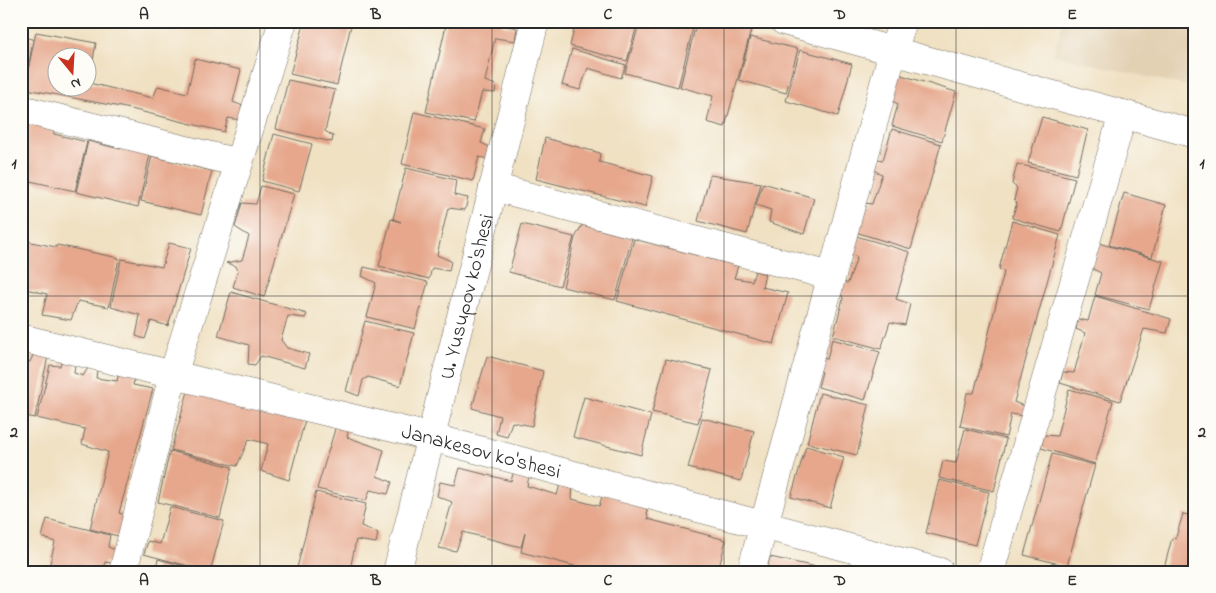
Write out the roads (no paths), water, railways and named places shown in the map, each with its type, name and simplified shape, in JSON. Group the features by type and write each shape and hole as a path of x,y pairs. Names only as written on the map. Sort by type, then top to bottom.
{"street":[{"path":"123,572 173,375 284,21"},
{"name":"U. Yusupov ko'shesi","path":"397,572 535,21"},
{"path":"784,21 1195,134"},
{"path":"751,572 893,51 903,21"},
{"path":"21,110 239,163"},
{"path":"990,572 1122,114"},
{"path":"493,187 831,276"},
{"name":"Janakesov ko'shesi","path":"21,338 430,437 940,572"}]}
